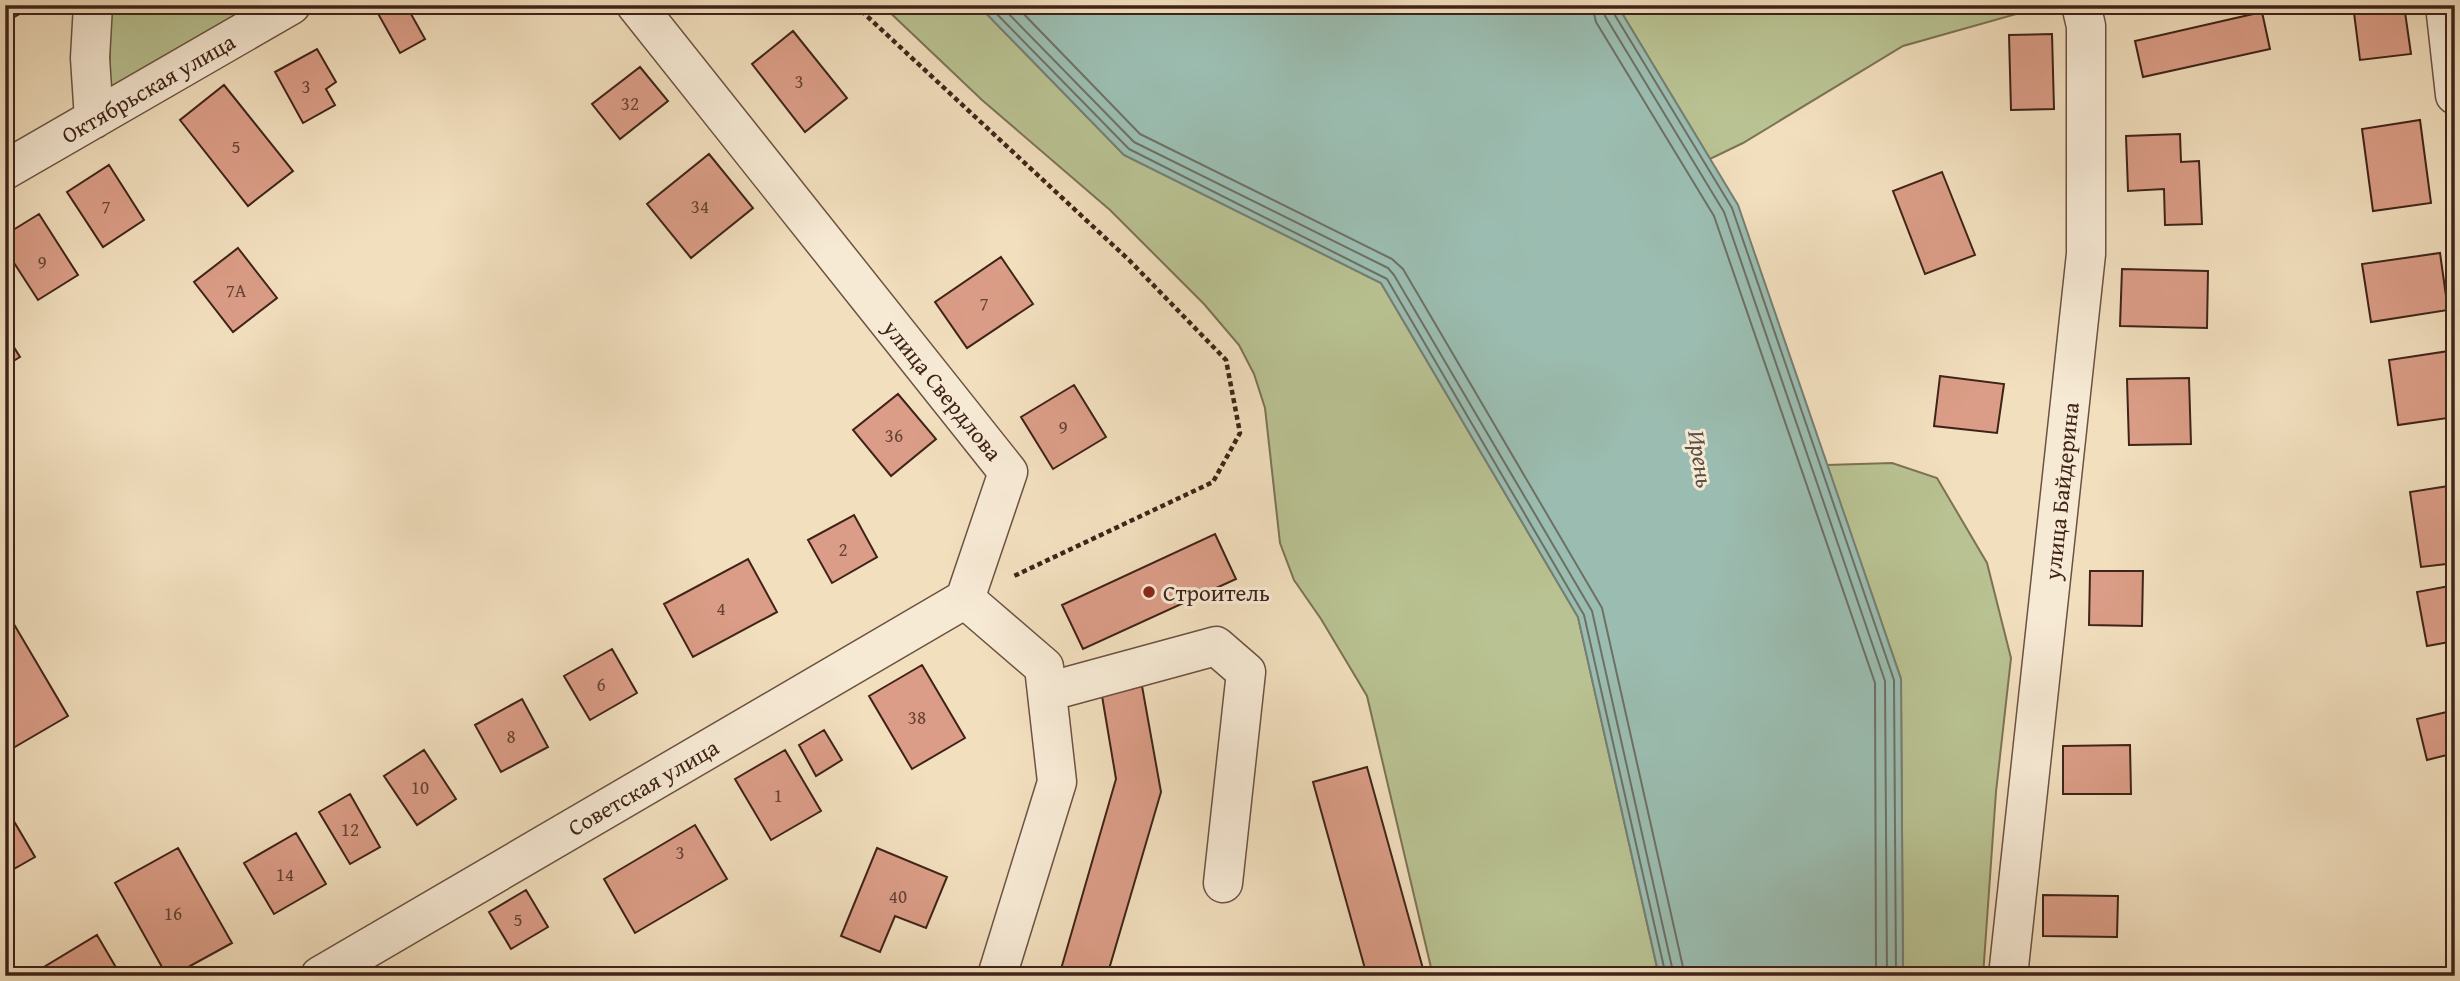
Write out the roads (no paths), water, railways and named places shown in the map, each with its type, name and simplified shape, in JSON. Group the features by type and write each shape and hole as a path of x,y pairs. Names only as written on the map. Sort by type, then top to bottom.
{"street":[{"path":"93,5 90,58 94,119"},
{"name":"Октябрьская улица","path":"5,170 291,5"},
{"name":"улица Свердлова","path":"636,5 1008,472 965,599"},
{"name":"улица Байдерина","path":"2008,976 2086,254 2086,26 2081,5"},
{"path":"2445,5 2455,95"},
{"path":"965,599 1044,667 1057,782 997,976"},
{"name":"Советская улица","path":"320,976 965,599"},
{"path":"1047,691 1216,646 1246,672 1223,883"}],"water":[{"name":"Ирень","path":"978,5 1617,5 1738,205 1901,679 1903,976 1659,976 1578,617 1381,283 1124,155"}],"place":[{"name":"Строитель","path":"1149,592"}]}
